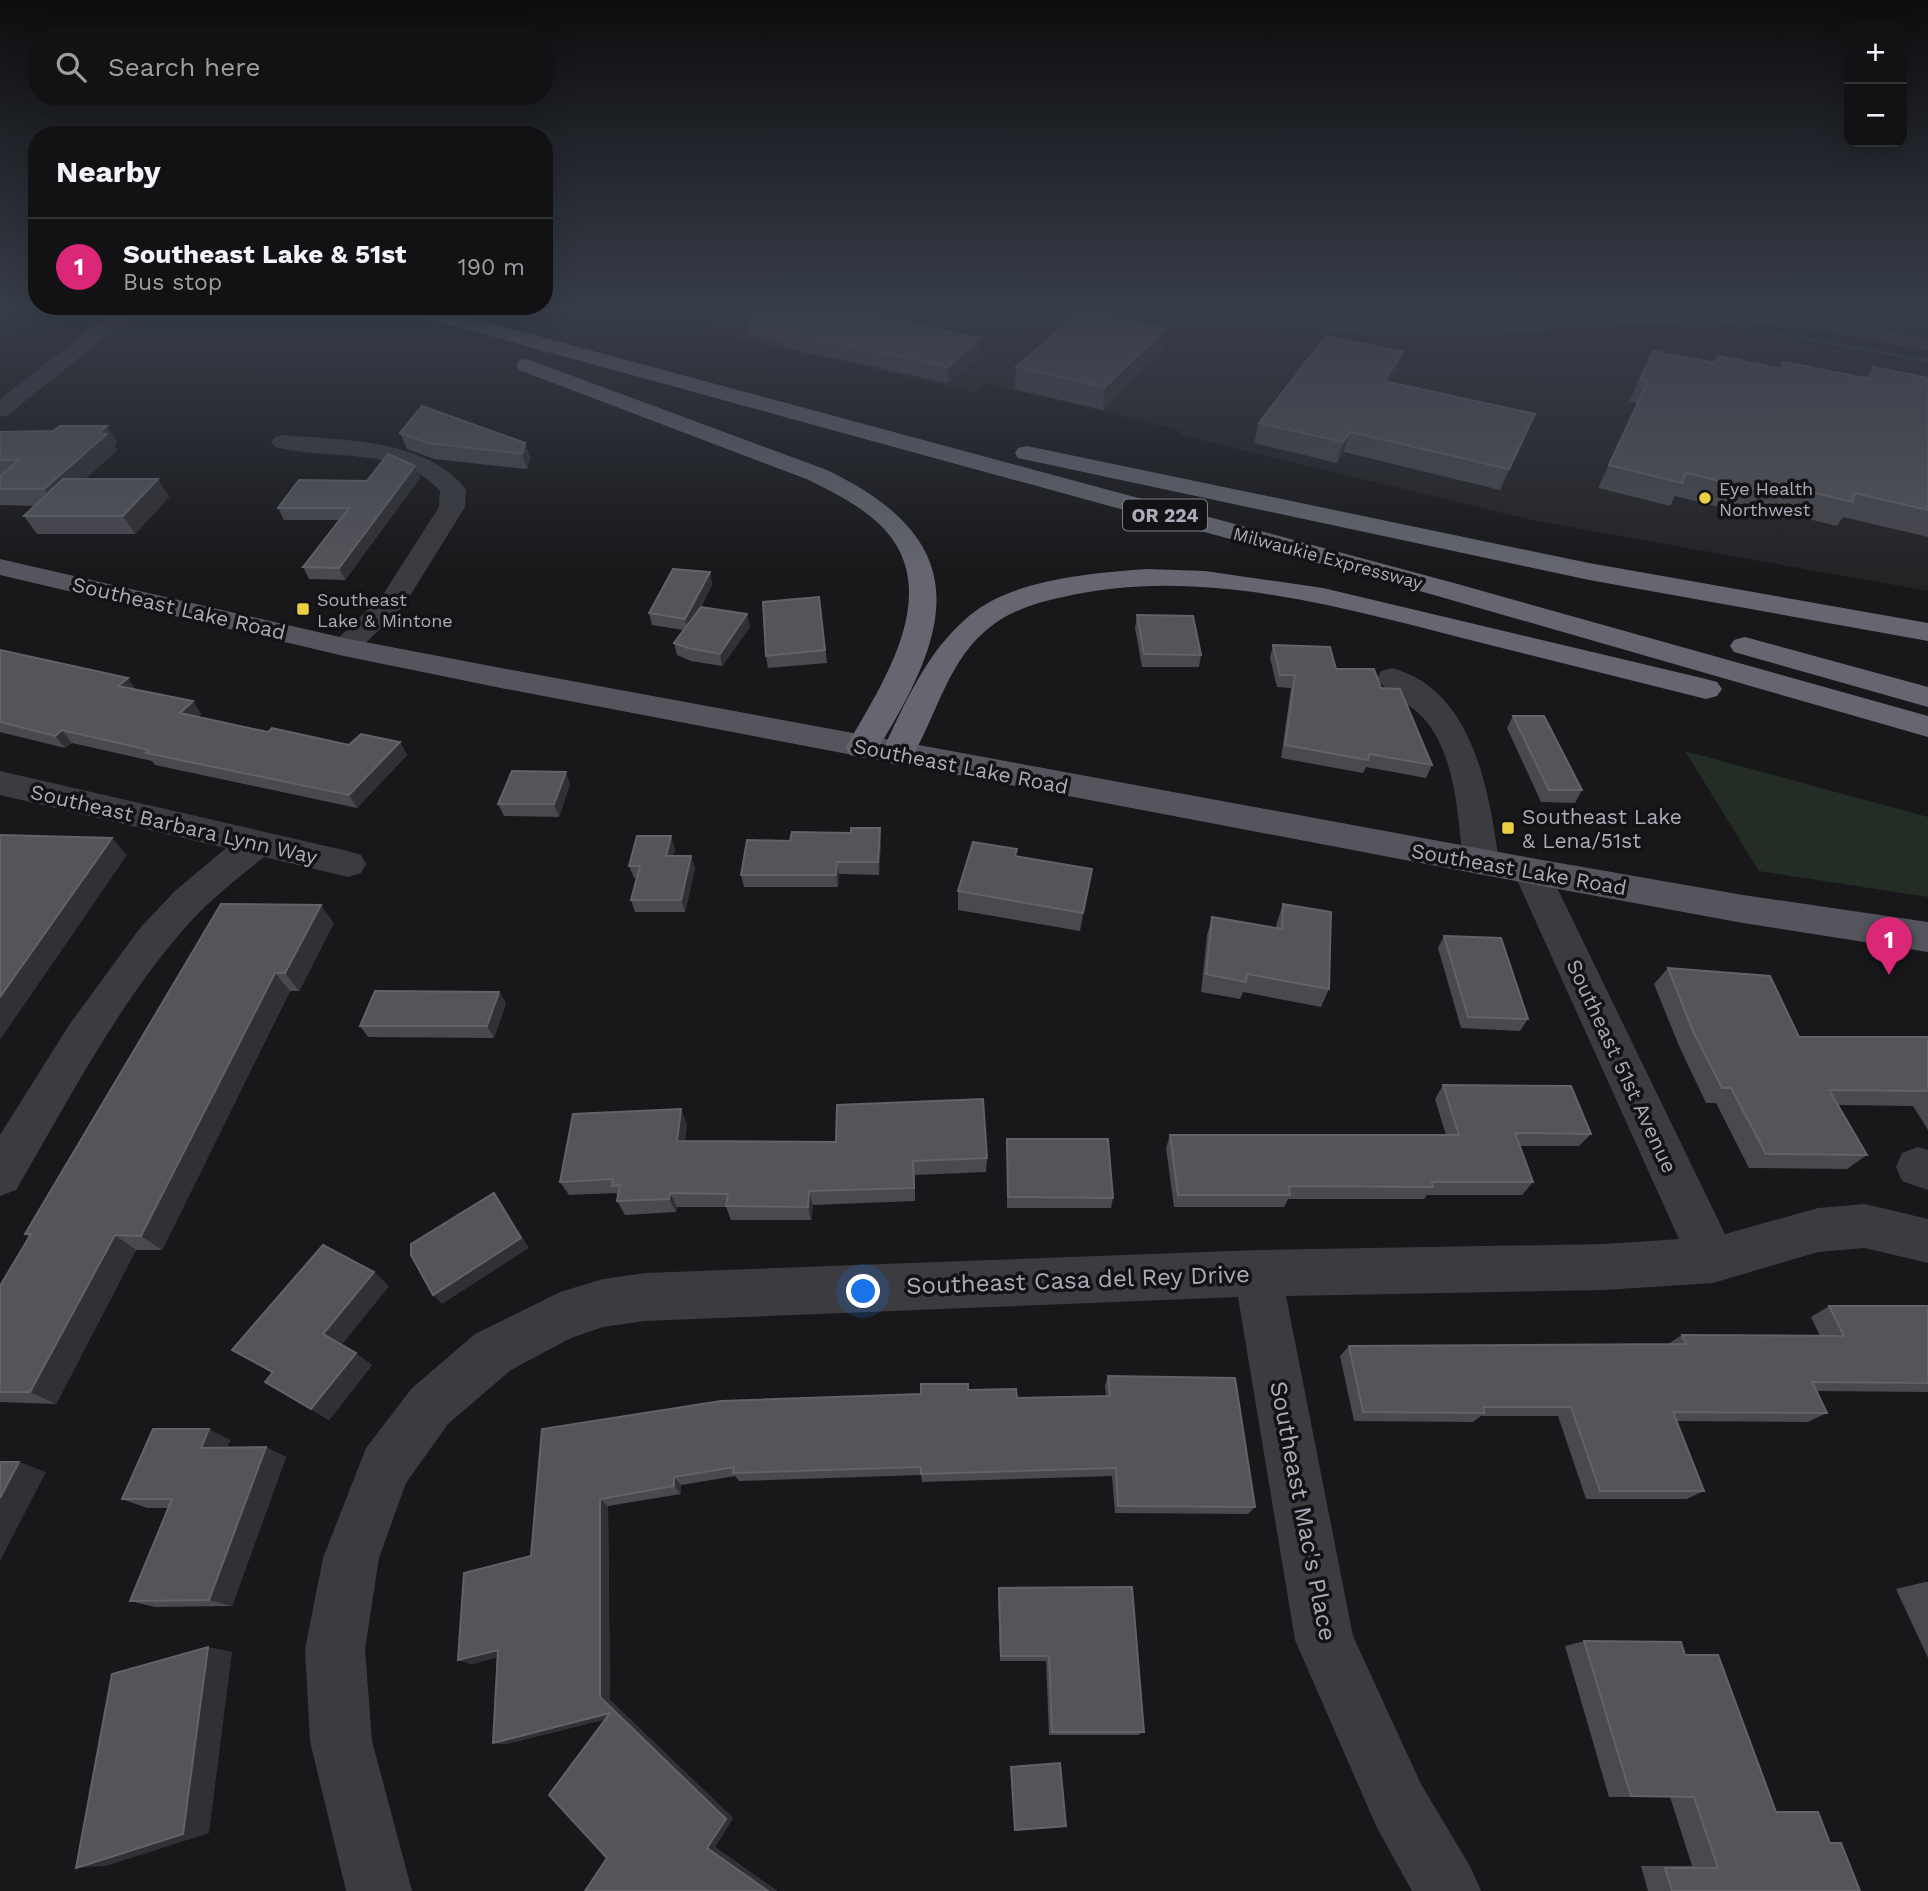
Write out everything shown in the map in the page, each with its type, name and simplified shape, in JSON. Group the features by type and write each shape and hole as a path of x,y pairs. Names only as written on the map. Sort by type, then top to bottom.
{"highway":[{"path":"611,394 818,475 860,496 888,517 906,538 920,565 924,585 924,608 899,682 862,747"},
{"name":"Milwaukie Expressway","path":"712,394 1444,589 1928,727"},
{"name":"Milwaukie Expressway","path":"802,394 1483,575"},
{"path":"1011,450 1608,575 1928,632"},
{"path":"897,754 943,662 960,639 982,619 1017,601 1055,589 1091,582 1137,579 1228,582 1372,607 1928,743"},
{"path":"1718,639 1928,697"}],"main road":[{"name":"Southeast Lake Road","path":"0,567 344,646 897,754 1743,909 1928,936"}],"street":[{"path":"0,410 20,394"},
{"path":"282,442 365,451 408,460 439,474 453,490 452,507 393,601 344,646"},
{"path":"1392,678 1424,699 1435,712 1456,748 1468,783 1481,862"},
{"name":"Southeast Barbara Lynn Way","path":"0,783 348,864"},
{"path":"0,1175 94,1023 144,952 179,910 256,844"},
{"name":"Southeast 51st Avenue","path":"1531,871 1713,1260"},
{"name":"Southeast Casa del Rey Drive","path":"379,1891 341,1741 335,1649 351,1558 385,1467 430,1406 493,1352 560,1317 603,1303 645,1297 1258,1273 1604,1267 1713,1260 1829,1229 1865,1226 1928,1241"},
{"name":"Southeast Mac's Place","path":"1258,1273 1324,1640 1399,1805 1448,1891"}],"shaded area":[{"path":"1031,394 1928,394 1928,591 1536,521 1180,435 1182,431"},
{"path":"1685,751 1928,817 1928,897 1759,871"}],"building":[{"path":"1281,394 1445,394 1535,414 1509,469 1350,432 1343,442 1259,423"},
{"path":"1642,394 1928,394 1928,510 1854,493 1853,502 1776,484 1774,494 1686,473 1682,483 1609,465"},
{"path":"422,406 525,443 522,454 428,443 400,433"},
{"path":"60,426 107,426 99,433 107,434 44,489 0,489 0,476 19,460 0,460 0,432 53,431"},
{"path":"388,454 415,466 339,568 303,567 349,508 278,508 299,480 367,481"},
{"path":"63,479 158,479 123,516 24,516"},
{"path":"673,569 710,572 685,619 649,613"},
{"path":"819,597 825,650 766,656 763,602"},
{"path":"701,607 747,614 720,654 674,643"},
{"path":"1137,615 1193,616 1201,655 1144,654"},
{"path":"1273,645 1330,647 1336,669 1374,669 1381,688 1400,689 1432,765 1369,754 1368,760 1285,745 1295,675 1280,675"},
{"path":"0,650 128,678 118,686 193,701 180,713 268,732 272,728 349,745 361,734 400,742 349,795 146,753 149,750 62,730 55,736 0,722"},
{"path":"1513,716 1544,716 1582,790 1549,790"},
{"path":"512,771 566,772 554,804 498,804"},
{"path":"851,828 880,828 878,862 837,862 836,875 741,875 747,840 790,841 792,832 851,833"},
{"path":"0,835 112,838 0,997"},
{"path":"637,836 671,836 666,856 691,856 681,900 631,900 640,866 629,866"},
{"path":"973,842 1017,849 1015,856 1092,869 1083,913 958,891"},
{"path":"221,904 321,905 285,973 275,973 141,1236 115,1235 30,1392 0,1392 0,1286 31,1234 25,1234"},
{"path":"1283,904 1331,912 1329,989 1247,974 1246,982 1206,974 1212,917 1282,929"},
{"path":"1444,936 1501,938 1528,1019 1468,1017"},
{"path":"1668,968 1770,976 1799,1037 1928,1037 1928,1091 1829,1090 1867,1155 1766,1154 1731,1088 1722,1088 1693,1031"},
{"path":"375,991 499,992 487,1026 360,1026"},
{"path":"1443,1085 1571,1086 1591,1134 1515,1133 1533,1182 1432,1182 1433,1187 1289,1186 1290,1195 1178,1195 1170,1135 1459,1135"},
{"path":"983,1099 987,1158 913,1161 914,1188 809,1191 808,1207 726,1206 728,1194 670,1193 669,1199 617,1201 620,1185 612,1186 613,1179 560,1182 573,1114 681,1109 677,1141 836,1142 837,1105"},
{"path":"1007,1139 1108,1139 1113,1198 1008,1197"},
{"path":"494,1193 521,1238 433,1295 411,1255 411,1244"},
{"path":"323,1245 374,1272 323,1334 356,1353 311,1409 265,1382 273,1372 232,1350"},
{"path":"1829,1306 1928,1306 1928,1383 1812,1382 1827,1413 1673,1412 1704,1491 1600,1491 1571,1407 1483,1407 1485,1413 1363,1412 1349,1346 1686,1344 1682,1335 1844,1336"},
{"path":"1108,1376 1235,1378 1255,1507 1118,1506 1116,1468 921,1474 921,1467 733,1473 734,1467 674,1477 674,1486 600,1499 600,1697 726,1819 707,1848 768,1891 585,1891 607,1858 549,1795 610,1713 493,1743 498,1650 458,1660 464,1573 531,1556 542,1429 721,1401 921,1394 921,1384 968,1384 968,1390 1016,1389 1017,1398 1110,1396"},
{"path":"153,1429 209,1429 201,1448 266,1447 209,1600 130,1601 172,1499 122,1499"},
{"path":"0,1462 19,1462 0,1498"},
{"path":"1132,1587 1144,1732 1052,1732 1049,1656 1001,1656 999,1588"},
{"path":"1584,1641 1681,1642 1685,1655 1718,1655 1776,1812 1818,1812 1830,1843 1841,1843 1860,1891 1672,1891 1665,1868 1718,1868 1694,1797 1631,1796"},
{"path":"208,1647 183,1834 76,1868 112,1674"},
{"path":"1060,1763 1066,1826 1015,1830 1011,1767"}],"place":[{"name":"Eye Health Northwest","path":"1705,498"},
{"name":"Southeast Lake & Mintone","path":"303,609"},
{"name":"Southeast Lake & Lena/51st","path":"1508,828"},
{"name":"Southeast Lake & 51st","path":"1889,975"}]}
